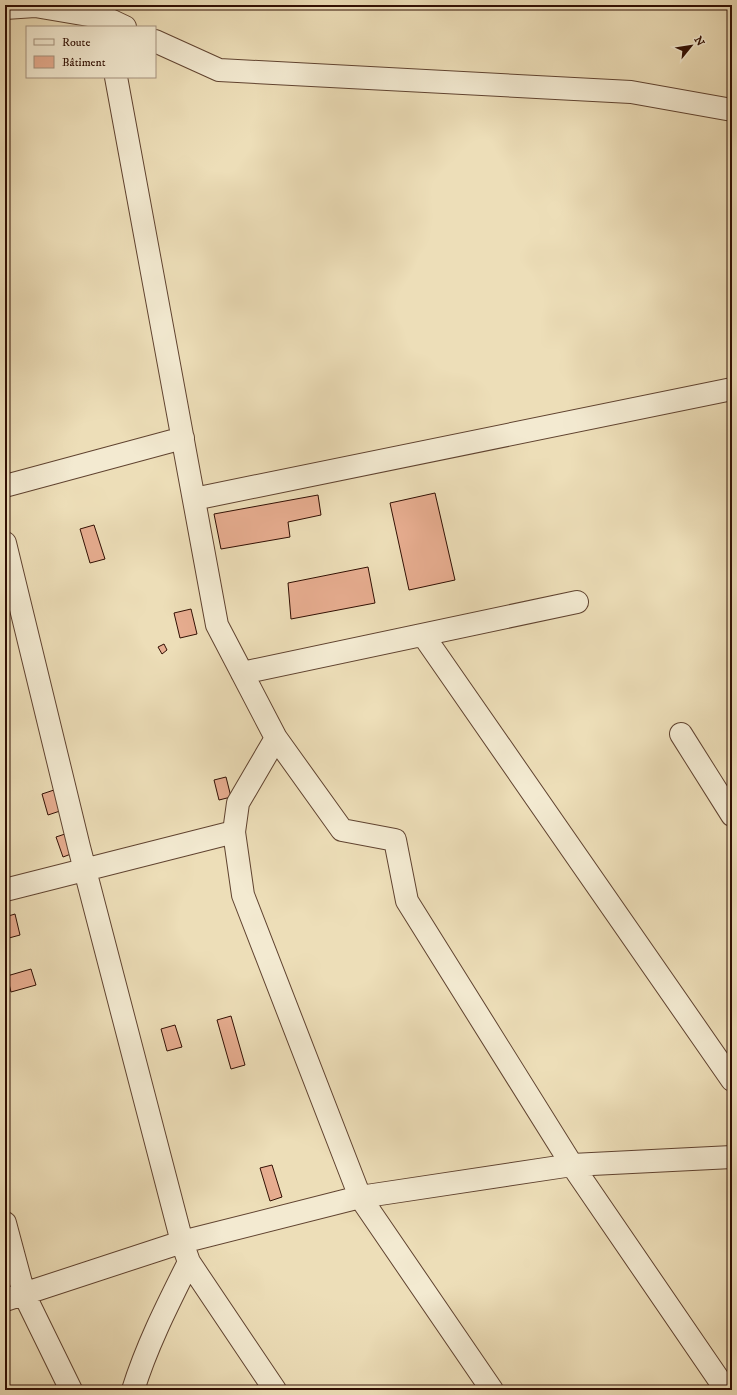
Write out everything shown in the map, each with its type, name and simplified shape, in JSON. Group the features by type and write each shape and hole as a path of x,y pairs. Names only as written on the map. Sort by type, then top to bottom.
{"street":[{"path":"5,8 35,6 113,19"},
{"path":"156,41 220,70 631,92 732,110"},
{"path":"116,78 217,625 276,738 342,830 395,840 407,901 572,1165 726,1390"},
{"path":"194,499 732,389"},
{"path":"5,486 183,438"},
{"path":"5,543 85,870 186,1252 275,1390"},
{"path":"242,673 577,602"},
{"path":"423,635 732,1080"},
{"path":"681,734 732,815"},
{"path":"276,738 238,803 234,832 243,895 360,1197 492,1390"},
{"path":"5,890 234,832"},
{"path":"15,1297 186,1252 360,1197 572,1165 732,1157"},
{"path":"5,1223 15,1297 71,1390"},
{"path":"133,1390 139,1370 186,1252"}],"building":[{"path":"435,493 455,580 409,590 390,503"},
{"path":"318,495 321,515 288,522 290,537 221,549 214,514"},
{"path":"94,525 105,559 90,563 80,529"},
{"path":"368,567 375,603 291,619 288,583"},
{"path":"191,609 197,634 180,638 174,613"},
{"path":"164,644 167,650 162,654 158,647"},
{"path":"226,777 231,797 219,800 214,780"},
{"path":"54,790 60,811 48,815 42,794"},
{"path":"65,834 71,854 63,857 56,837"},
{"path":"15,914 20,935 9,938 5,925 5,917"},
{"path":"31,969 36,985 11,992 7,976"},
{"path":"231,1016 245,1065 231,1069 217,1020"},
{"path":"175,1025 182,1047 167,1051 161,1029"},
{"path":"272,1165 282,1197 270,1201 260,1168"}]}
